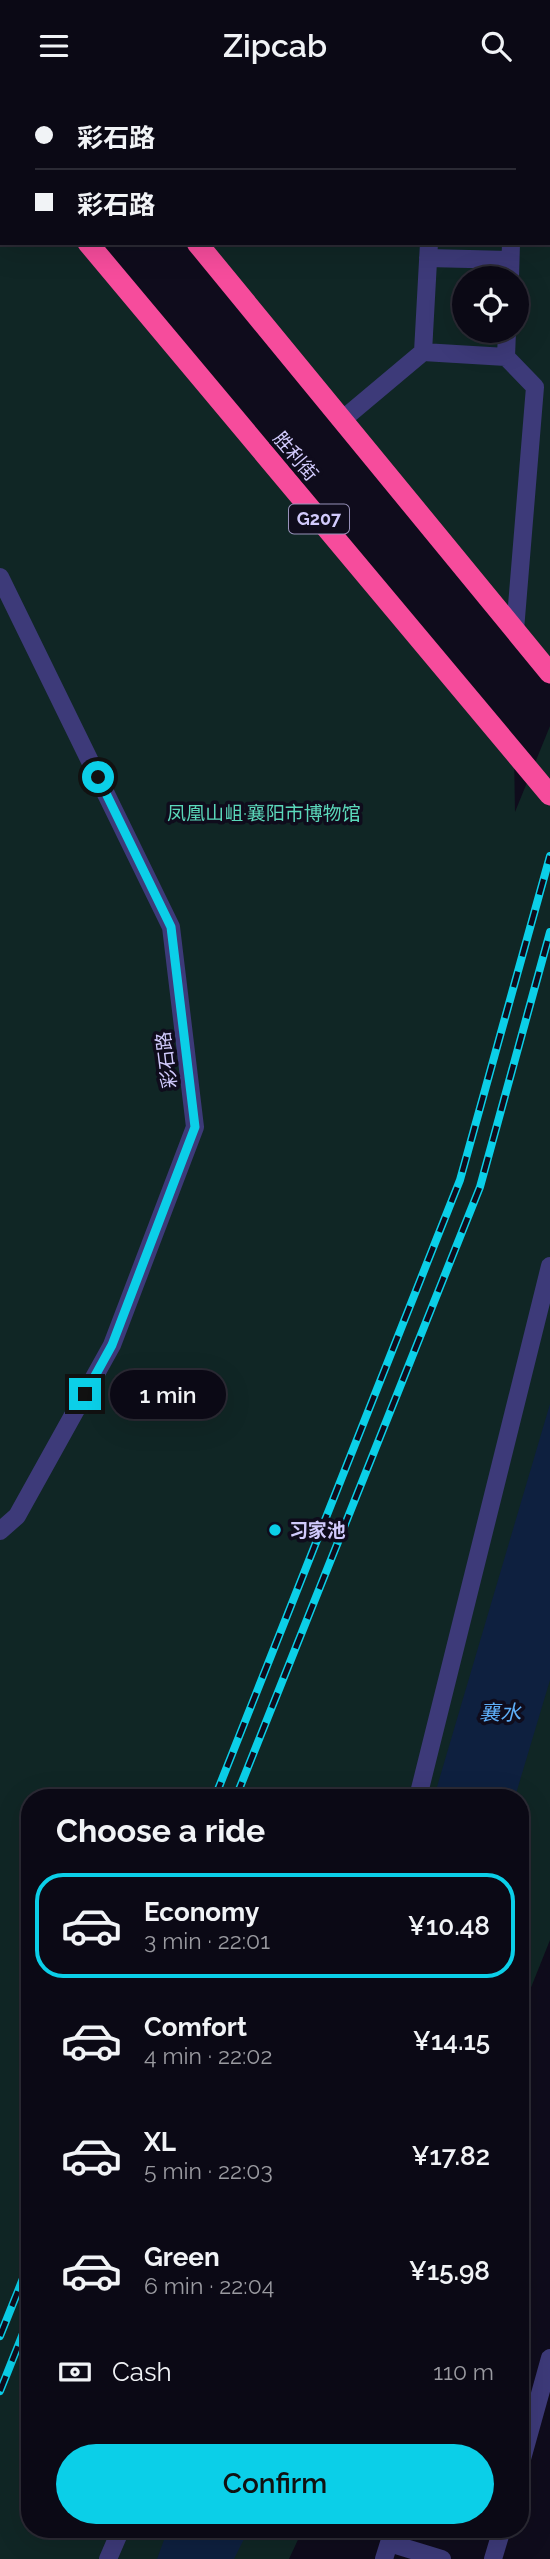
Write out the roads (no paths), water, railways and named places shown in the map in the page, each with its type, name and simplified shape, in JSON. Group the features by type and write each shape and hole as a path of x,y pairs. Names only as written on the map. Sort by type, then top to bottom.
{"highway":[{"name":"胜利街","path":"90,245 550,795"},
{"path":"199,245 550,673"}],"street":[{"path":"423,352 429,251 510,261"},
{"path":"506,357 507,343"},
{"path":"342,420 423,352 506,357 535,387 515,630"},
{"name":"彩石路","path":"0,577 171,927 195,1127 112,1345 17,1515 0,1531"},
{"path":"420,1789 550,1266"},
{"path":"529,2434 550,2358"},
{"path":"108,2559 117,2538"},
{"path":"494,2559 500,2538"},
{"path":"384,2559 389,2543 442,2559"}],"water":[{"name":"襄水","path":"550,1404 550,1680 517,1789 436,1789"},
{"path":"165,2538 244,2538 234,2559 157,2559"}],"railway":[{"path":"218,1789 460,1180 550,856"},
{"path":"239,1789 480,1187 550,932"},
{"path":"0,2336 21,2284"},
{"path":"0,2391 21,2338"}],"place":[{"name":"习家池","path":"275,1530"}],"park label":[{"name":"凤凰山岨·襄阳市博物馆","path":"264,813"}]}
